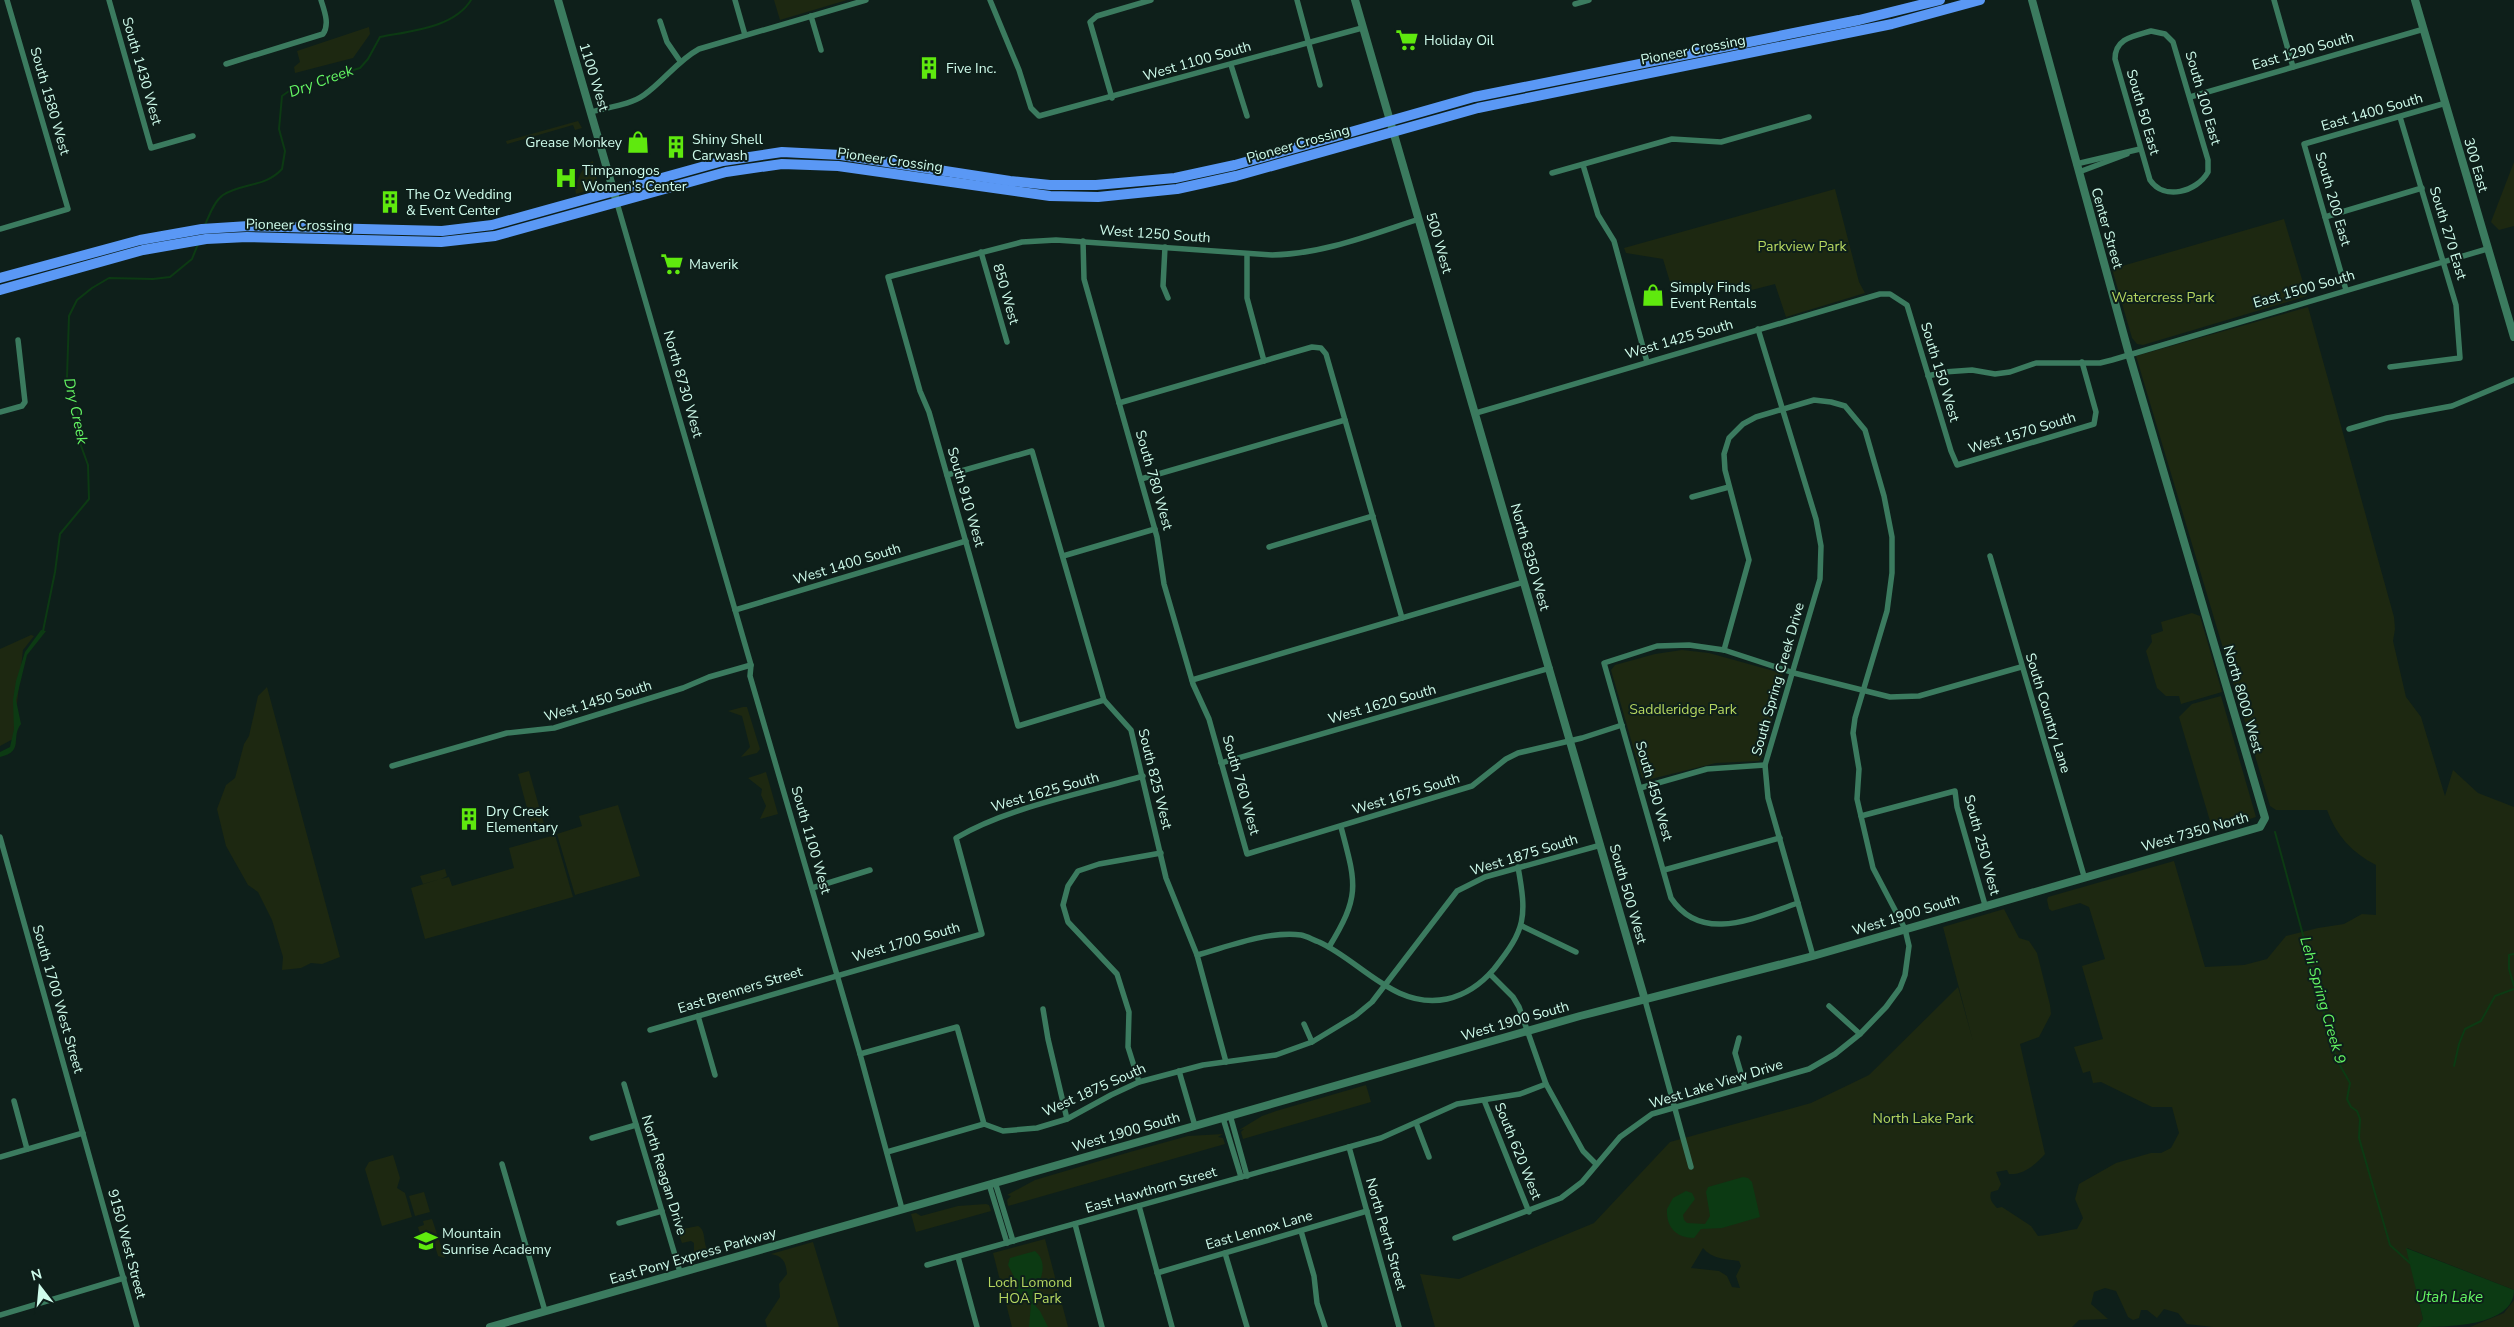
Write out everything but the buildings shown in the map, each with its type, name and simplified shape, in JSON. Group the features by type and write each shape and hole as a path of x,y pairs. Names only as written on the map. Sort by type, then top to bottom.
{"highway":[{"name":"Pioneer Crossing","path":"0,278 140,240 204,229 249,226 442,231 466,229 516,220 723,161 782,152 840,155 1010,181 1050,185 1138,182 1235,165 1390,120 1514,88 1866,18 1940,0"},
{"name":"Pioneer Crossing","path":"0,290 143,250 200,240 247,237 441,242 467,240 519,231 726,172 782,164 838,166 1050,196 1098,197 1140,194 1236,176 1393,131 1526,97 1892,24 1980,0"}],"street":[{"name":"South 1580 West","path":"0,229 68,209 7,0"},
{"name":"South 1430 West","path":"109,0 151,148 193,136"},
{"path":"226,64 319,36 326,31 326,18 320,0"},
{"name":"1100 West","path":"558,0 592,112 644,297"},
{"path":"735,0 745,35"},
{"path":"592,112 641,97 654,87 680,60 699,49 866,0"},
{"name":"West 1100 South","path":"990,0 1019,70 1031,108 1039,116 1112,98 1362,28"},
{"path":"1112,98 1090,22 1097,16 1151,0"},
{"path":"1297,0 1320,86"},
{"name":"500 West","path":"1355,0 1499,493"},
{"path":"1575,4 1589,0"},
{"name":"Center Street","path":"2032,0 2129,354 2196,576"},
{"path":"2274,0 2293,67"},
{"name":"300 East","path":"2415,0 2514,338"},
{"path":"811,16 821,50"},
{"path":"660,21 667,42 680,60"},
{"name":"East 1290 South","path":"2190,97 2424,29"},
{"name":"South 50 East","path":"2154,186 2137,150 2115,59 2120,44 2128,38 2151,31 2166,34"},
{"name":"South 100 East","path":"2154,186 2166,192 2184,190 2198,184 2208,172 2208,160 2190,97 2173,42 2166,34"},
{"path":"1231,65 1247,116"},
{"name":"East 1400 South","path":"2304,144 2446,103"},
{"path":"1552,173 1672,139 1721,142 1810,117"},
{"name":"South 270 East","path":"2390,367 2460,358 2456,305 2400,117"},
{"name":"South 200 East","path":"2304,144 2346,290"},
{"path":"2077,168 2106,164 2137,150"},
{"path":"1584,165 1598,215 1614,241 1647,362"},
{"path":"2325,217 2422,188"},
{"name":"West 1250 South","path":"888,277 1022,242 1056,240 1247,254 1296,255 1319,251 1419,219"},
{"name":"South 780 West","path":"1083,241 1084,279 1155,529 1162,578 1192,680 1210,724"},
{"path":"1165,247 1163,286 1168,298"},
{"name":"East 1500 South","path":"1928,376 1944,372 1972,370 1996,374 2010,372 2036,362 2100,363 2487,249"},
{"name":"850 West","path":"981,252 1006,342"},
{"path":"1247,254 1247,298 1264,361"},
{"name":"South 910 West","path":"888,277 920,391 929,412 1018,726 1104,700"},
{"name":"West 1425 South","path":"1476,413 1758,329 1880,294 1890,294"},
{"name":"South 150 West","path":"1890,294 1907,305 1951,451 1957,465"},
{"name":"North 8730 West","path":"644,297 697,478"},
{"name":"South Spring Creek Drive","path":"1758,329 1784,409 1816,519 1821,554 1820,579 1794,673 1765,765 1768,798 1813,956"},
{"path":"0,412 22,406 25,402 18,340"},
{"path":"1119,403 1314,346 1321,348 1326,354 1402,618"},
{"name":"West 1570 South","path":"1957,465 2094,424 2096,412 2082,362"},
{"path":"2349,429 2387,418 2452,406 2514,380"},
{"name":"West Lake View Drive","path":"1455,1238 1529,1212 1551,1203 1572,1191 1620,1137 1652,1114 1809,1069 1835,1054 1860,1034 1886,1007 1902,982 1908,963 1909,946 1904,929 1876,876 1860,816 1857,799 1859,769 1853,733 1855,718 1891,592 1892,537 1884,496 1865,430 1845,406 1814,400 1784,409"},
{"path":"1784,409 1756,417 1743,424 1729,438 1724,454 1725,470 1749,560 1724,650 1794,673 1890,697 1920,696 2021,667"},
{"path":"1141,479 1345,420"},
{"name":"South 825 West","path":"947,475 1032,451 1104,700 1131,730 1166,878 1197,955 1226,1062"},
{"name":"South 1100 West","path":"697,478 751,665 750,676 860,1054 902,1209"},
{"path":"1692,497 1730,487"},
{"name":"North 8350 West","path":"1499,493 1538,628"},
{"path":"1269,547 1373,516"},
{"path":"1063,556 1155,529"},
{"name":"West 1400 South","path":"736,610 966,542"},
{"name":"South Country Lane","path":"1990,556 2021,667 2084,876"},
{"name":"North 8000 West","path":"2196,576 2265,818 2260,827"},
{"path":"1192,680 1524,582"},
{"name":"South 500 West","path":"1538,628 1691,1167"},
{"name":"South 450 West","path":"1724,650 1688,645 1657,646 1604,663 1672,898 1680,910 1691,919 1709,924 1732,924 1798,904"},
{"name":"West 1450 South","path":"392,766 507,733 554,728 751,665"},
{"name":"West 1620 South","path":"1221,763 1550,668"},
{"name":"South 760 West","path":"1210,724 1247,854"},
{"name":"West 1675 South","path":"1247,854 1472,786 1506,759 1518,752 1571,741 1622,725"},
{"path":"1640,788 1707,769 1765,765"},
{"name":"West 1625 South","path":"982,934 956,838 975,826 1002,816 1143,776"},
{"name":"South 250 West","path":"1860,816 1955,791 1957,807 1985,905"},
{"path":"1329,947 1347,918 1352,903 1353,872 1341,827"},
{"name":"West 7350 North","path":"2136,862 2260,827"},
{"name":"South 1700 West Street","path":"0,837 93,1167"},
{"path":"1664,870 1780,838"},
{"name":"West 1875 South","path":"984,1124 1003,1131 1023,1131 1067,1119 1139,1082 1179,1071 1276,1055 1312,1042 1355,1016 1372,1002 1457,891 1485,878 1518,867 1601,845"},
{"path":"1139,1082 1128,1047 1129,1012 1125,993 1117,974 1068,922 1063,905 1068,886 1078,871 1092,866 1160,853"},
{"name":"West 1900 South","path":"902,1209 1527,1031 1813,956 2136,862"},
{"path":"1197,955 1275,935 1302,936 1329,947 1385,986 1409,997 1421,1001 1451,998 1464,993 1490,974 1516,940 1522,926 1522,891 1518,867"},
{"path":"812,888 870,870"},
{"path":"1522,926 1576,952"},
{"name":"West 1700 South","path":"837,975 982,934"},
{"path":"1490,974 1513,996 1524,1018 1546,1084 1583,1151 1596,1164"},
{"name":"East Brenners Street","path":"650,1030 837,975"},
{"path":"1829,1006 1860,1034"},
{"path":"1043,1009 1048,1039 1067,1119"},
{"path":"698,1016 715,1075"},
{"path":"1304,1024 1312,1042"},
{"path":"860,1054 957,1026 984,1124 887,1152"},
{"path":"1739,1038 1735,1053 1745,1087"},
{"path":"1179,1071 1195,1126"},
{"name":"North Reagan Drive","path":"624,1084 680,1272"},
{"name":"East Hawthorn Street","path":"926,1265 1381,1138 1457,1104 1533,1090 1546,1084"},
{"name":"South 620 West","path":"1484,1100 1529,1212"},
{"path":"14,1101 28,1149"},
{"path":"1227,1116 1244,1176"},
{"path":"1416,1123 1429,1157"},
{"path":"592,1138 636,1125"},
{"path":"0,1158 83,1133"},
{"name":"North Perth Street","path":"1349,1147 1399,1327"},
{"path":"502,1164 545,1311"},
{"name":"9150 West Street","path":"93,1167 137,1327"},
{"path":"992,1183 1010,1242"},
{"path":"1139,1206 1172,1327"},
{"name":"East Pony Express Parkway","path":"490,1327 902,1209"},
{"path":"619,1223 662,1211"},
{"name":"East Lennox Lane","path":"1158,1273 1367,1211"},
{"path":"1075,1224 1102,1327"},
{"path":"1301,1231 1314,1276 1317,1303 1325,1327"},
{"path":"1225,1253 1246,1327"},
{"path":"958,1256 977,1327"},
{"path":"0,1315 124,1278"}],"green space":[{"path":"774,0 847,0 780,20"},
{"path":"369,27 370,34 353,58 295,73 294,67 300,62 297,51"},
{"path":"578,121 582,128 575,130 573,125 507,144 506,141"},
{"path":"593,161 597,180 590,190 576,194 576,185 580,175 586,166"},
{"path":"2514,162 2514,226 2499,230 2491,222"},
{"name":"Parkview Park","path":"1835,189 1859,282 1865,293 1786,317 1775,284 1740,293 1670,282 1663,259 1626,253 1624,248"},
{"name":"Watercress Park","path":"2284,219 2307,296 2143,345 2137,344 2132,338 2112,269"},
{"name":"North Lake Park","path":"2308,307 2394,617 2393,641 2406,697 2421,717 2445,796 2453,770 2478,793 2514,807 2514,1290 2407,1248 2423,1319 2417,1327 2213,1327 2187,1324 2178,1313 2164,1309 2157,1318 2147,1310 2141,1310 2139,1318 2133,1320 2128,1317 2116,1291 2105,1288 2094,1292 2091,1304 2108,1319 2079,1320 2072,1327 1435,1327 1420,1274 1459,1279 1594,1223 1670,1142 1811,1103 1869,1075 1958,987 1973,1041 1943,927 2004,909 2019,938 2029,941 2037,953 2050,1005 2051,1014 2039,1037 2020,1044 2045,1154 2020,1173 2009,1174 2007,1170 1996,1172 2001,1184 1998,1190 1991,1192 1991,1199 1997,1208 2002,1207 2031,1226 2038,1236 2077,1229 2083,1218 2075,1199 2079,1184 2116,1163 2151,1153 2161,1153 2171,1148 2179,1133 2172,1107 2152,1107 2101,1082 2093,1083 2090,1071 2083,1073 2074,1047 2103,1039 2082,966 2105,959 2089,907 2080,903 2052,911 2049,909 2048,897 2174,861 2205,967 2244,965 2267,959 2286,936 2344,924 2362,914 2376,915 2376,865 2352,849 2340,835 2327,810 2276,810 2270,806 2136,356","holes":["1703,1248 1720,1258 1739,1261 1741,1266 1736,1276 1740,1288 1732,1287 1727,1276 1719,1271 1691,1268"]},
{"path":"2192,613 2200,616 2222,692 2181,704 2179,696 2166,696 2157,688 2146,651 2152,642 2151,635 2163,631 2161,622"},
{"path":"31,635 34,636 23,650 13,739 0,746 0,649"},
{"name":"Saddleridge Park","path":"1682,650 1709,653 1781,673 1783,676 1763,756 1759,761 1716,763 1647,780 1642,778 1611,670 1615,665 1655,654"},
{"path":"267,687 340,957 322,964 311,963 301,968 282,970 283,957 272,920 258,892 248,885 226,846 217,809 226,785 235,778 244,744 249,736 258,696"},
{"path":"2221,696 2256,817 2213,831 2179,717 2192,704"},
{"path":"747,707 760,749 757,753 741,757 750,747 742,716 728,711"},
{"path":"529,771 544,824 542,829 533,831 518,774"},
{"path":"766,772 778,814 760,819 766,806 761,795 762,789 748,778"},
{"path":"618,805 640,876 575,895 557,834 582,826 579,816"},
{"path":"555,835 573,897 425,939 411,888 440,879 423,884 420,876 445,869 447,876 441,879 449,877 452,886 514,868 509,848"},
{"path":"1366,1085 1371,1102 1243,1139 1241,1132 1244,1129 1239,1130 1262,1116 1276,1111"},
{"path":"1223,1134 1218,1137 1223,1138 1225,1144 1008,1206 1007,1200 1011,1196 1007,1195 1035,1180 1188,1136"},
{"path":"393,1155 400,1178 397,1188 405,1193 412,1217 382,1226 365,1169 369,1162"},
{"path":"424,1192 430,1212 415,1216 409,1196"},
{"path":"989,1205 991,1211 916,1232 911,1214 916,1213 921,1216 958,1206"},
{"path":"432,1219 445,1258 438,1256 431,1232 420,1234 418,1227 424,1225 423,1221"},
{"path":"698,1226 703,1233 707,1249 705,1253 698,1256 694,1252 694,1243 691,1241 682,1243 679,1235 683,1229"},
{"name":"Loch Lomond HOA Park","path":"1045,1239 1068,1327 1012,1327 993,1253"},
{"path":"813,1242 839,1327 767,1327 765,1320 780,1297 779,1284 787,1274 783,1260 771,1254"},
{"path":"2514,1300 2514,1327 2470,1327 2504,1313"}],"water":[{"path":"41,630 46,631 27,655 16,700 21,724 18,729 15,748 8,754 0,757 0,752 10,747 14,729 13,700 16,681 25,652"},
{"path":"1743,1177 1748,1178 1752,1182 1760,1217 1722,1228 1701,1229 1694,1238 1677,1234 1670,1226 1667,1209 1673,1198 1686,1191 1692,1193 1695,1199 1683,1215 1684,1220 1687,1223 1705,1224 1710,1216 1706,1192 1708,1187"},
{"name":"Utah Lake","path":"2406,1248 2514,1290 2511,1302 2503,1311 2491,1318 2476,1322 2460,1325 2417,1327 2423,1319"},
{"path":"1035,1251 1040,1257 1043,1269 1033,1303 1040,1311 1048,1327 1029,1327 1031,1304 1016,1290 1014,1277 1008,1265 1010,1258"}],"waterway":[{"name":"Dry Creek","path":"205,225 214,205 223,195 238,188 269,179 282,169 285,151 279,129 282,96 292,89 360,68 368,59 380,37 430,27 443,22 454,17 471,0"},
{"name":"Dry Creek","path":"43,631 55,572 60,534 89,499 88,465 80,443 78,412 67,377 69,316 77,300 109,278 153,279 170,277 192,259 198,244"},
{"name":"Lehi Spring Creek 9","path":"2275,832 2337,1060 2350,1083 2347,1099 2351,1107 2357,1111 2360,1119 2359,1138 2390,1245 2411,1264"},
{"path":"2514,954 2509,955 2509,969 2514,986"},
{"path":"2454,1066 2465,1029 2481,1021 2495,996 2514,989"}],"place":[{"name":"Holiday Oil","path":"1407,40"},
{"name":"Five Inc.","path":"929,68"},
{"name":"Grease Monkey","path":"638,142"},
{"name":"Shiny Shell Carwash","path":"676,147"},
{"name":"Timpanogos Women's Center","path":"566,178"},
{"name":"The Oz Wedding & Event Center","path":"390,202"},
{"name":"Maverik","path":"672,264"},
{"name":"Simply Finds Event Rentals","path":"1653,295"},
{"name":"Dry Creek Elementary","path":"469,819"},
{"name":"Mountain Sunrise Academy","path":"426,1241"}]}
